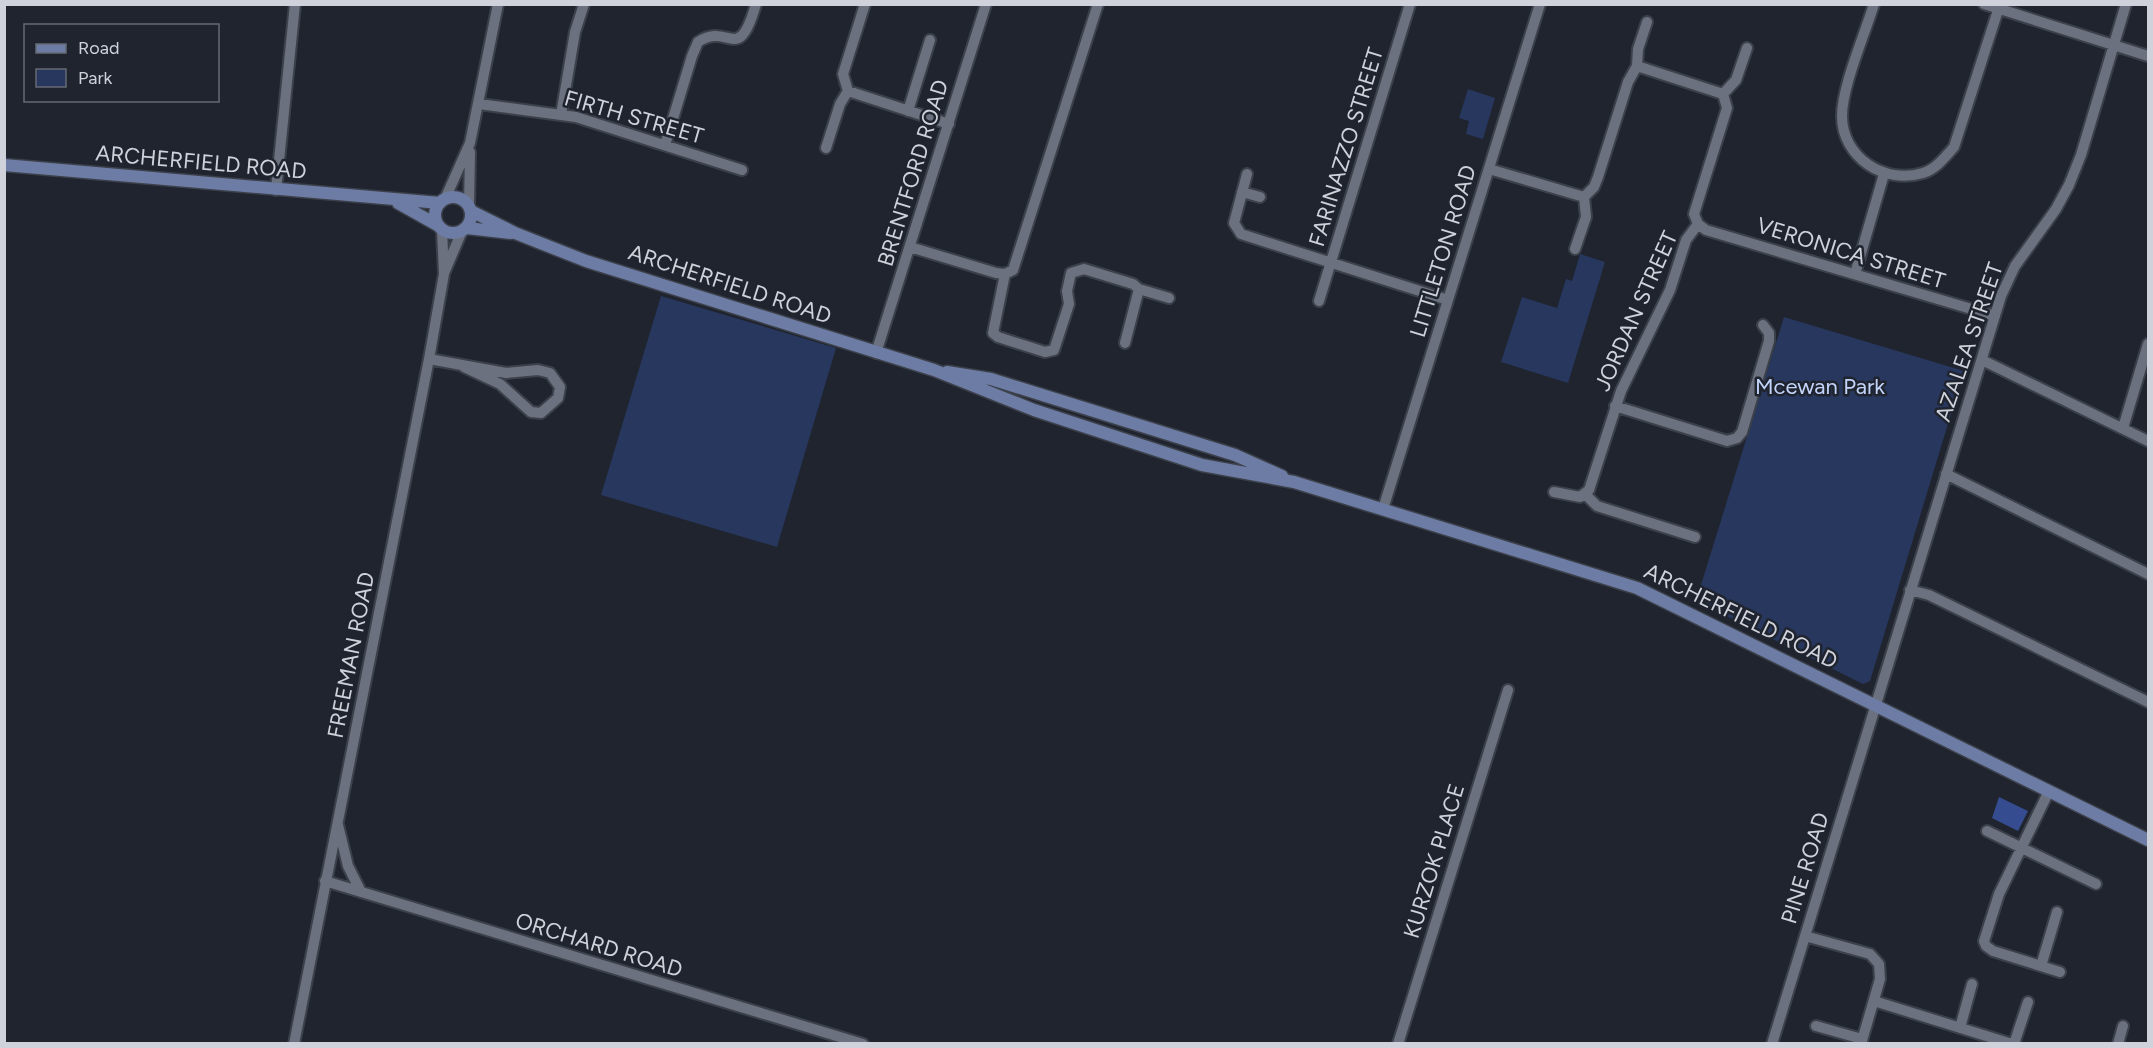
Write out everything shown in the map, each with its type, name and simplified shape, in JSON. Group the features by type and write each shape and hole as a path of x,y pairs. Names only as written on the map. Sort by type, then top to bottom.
{"main road":[{"name":"ARCHERFIELD ROAD","path":"4,165 394,201 443,201"},
{"path":"456,197 470,209 465,230 452,234 440,228 435,214 443,201 456,197"},
{"name":"ARCHERFIELD ROAD","path":"394,201 440,228"},
{"name":"ARCHERFIELD ROAD","path":"470,209 515,233 586,261 934,370 1034,410 1202,465 1294,482 1637,588 2148,840"},
{"name":"ARCHERFIELD ROAD","path":"465,230 515,233"},
{"name":"ARCHERFIELD ROAD","path":"934,370 991,379 1224,451 1294,482"}],"street":[{"path":"276,190 295,4"},
{"path":"470,209 467,190 470,142 498,4"},
{"path":"561,115 575,32 584,4"},
{"path":"665,145 692,56 699,42 711,36 735,39 741,37 751,25 756,4"},
{"path":"826,148 840,104 848,91 843,74 865,4"},
{"name":"BRENTFORD ROAD","path":"876,353 986,4"},
{"path":"910,247 1005,274 1013,270 1098,4"},
{"name":"FARINAZZO STREET","path":"1319,301 1410,4"},
{"name":"LITTLETON ROAD","path":"1383,509 1540,4"},
{"path":"1874,4 1846,93 1842,115 1845,136 1853,151 1869,166 1884,174 1903,177 1924,172 1940,163 1954,147 1999,7"},
{"path":"1984,4 2148,56"},
{"name":"AZALEA STREET","path":"1876,704 1995,316 2015,266 2056,209 2069,185 2081,155 2126,4"},
{"path":"1584,196 1594,187 1628,82 1637,66 1638,48 1647,22"},
{"path":"908,111 930,40"},
{"path":"1637,66 1723,94 1736,80 1747,48"},
{"path":"848,91 949,124"},
{"name":"JORDAN STREET","path":"1586,495 1615,406 1670,290 1686,240 1698,224 1694,214 1727,108 1723,94"},
{"name":"FIRTH STREET","path":"479,104 561,115 742,170"},
{"path":"443,201 470,142"},
{"path":"1489,169 1584,196"},
{"path":"1247,174 1233,223 1237,231 1245,236 1448,300"},
{"path":"1855,274 1884,174"},
{"path":"1242,192 1260,197"},
{"path":"1575,249 1586,217 1584,196"},
{"name":"VERONICA STREET","path":"1698,224 1706,230 1995,316"},
{"name":"FREEMAN ROAD","path":"294,1044 429,359 444,274 440,228"},
{"name":"FREEMAN ROAD","path":"444,274 465,230"},
{"path":"1005,274 993,333 998,337 1045,352 1054,350 1058,345 1070,304 1067,291 1071,273 1086,270 1169,297"},
{"path":"1125,343 1139,289"},
{"path":"1615,406 1727,441 1737,438 1742,432 1769,341 1769,333 1763,325"},
{"path":"2123,428 2148,345"},
{"path":"429,359 506,374 538,370 550,373 560,387 558,398 541,413 531,412 500,384 464,367"},
{"path":"1982,360 2148,441"},
{"path":"1946,474 2148,574"},
{"path":"1554,492 1573,498 1586,495 1597,506 1695,537"},
{"path":"1910,590 1929,595 2148,702"},
{"name":"KURZOK PLACE","path":"1398,1044 1508,690"},
{"name":"PINE ROAD","path":"1772,1044 1876,704"},
{"path":"2049,791 1999,894 1984,940 1993,951 2060,972"},
{"path":"338,824 348,866 361,892"},
{"path":"1987,831 2096,884"},
{"name":"ORCHARD ROAD","path":"326,881 863,1044"},
{"path":"2041,966 2057,912"},
{"path":"1805,936 1870,954 1877,959 1881,973 1862,1041 1816,1026"},
{"path":"1960,1028 1972,984"},
{"path":"1874,1001 2013,1044 2028,1002"},
{"path":"2118,1044 2123,1026"}],"green space":[{"path":"1468,89 1495,98 1483,139 1466,134 1469,121 1459,118"},
{"path":"1580,254 1605,262 1568,383 1501,362 1522,297 1557,308 1566,279 1572,281"},
{"path":"661,296 836,348 777,547 601,495"},
{"name":"Mcewan Park","path":"1784,317 1964,371 1870,681 1863,684 1696,601"}],"shaded area":[{"path":"1999,797 2028,811 2018,831 1992,818"}]}
